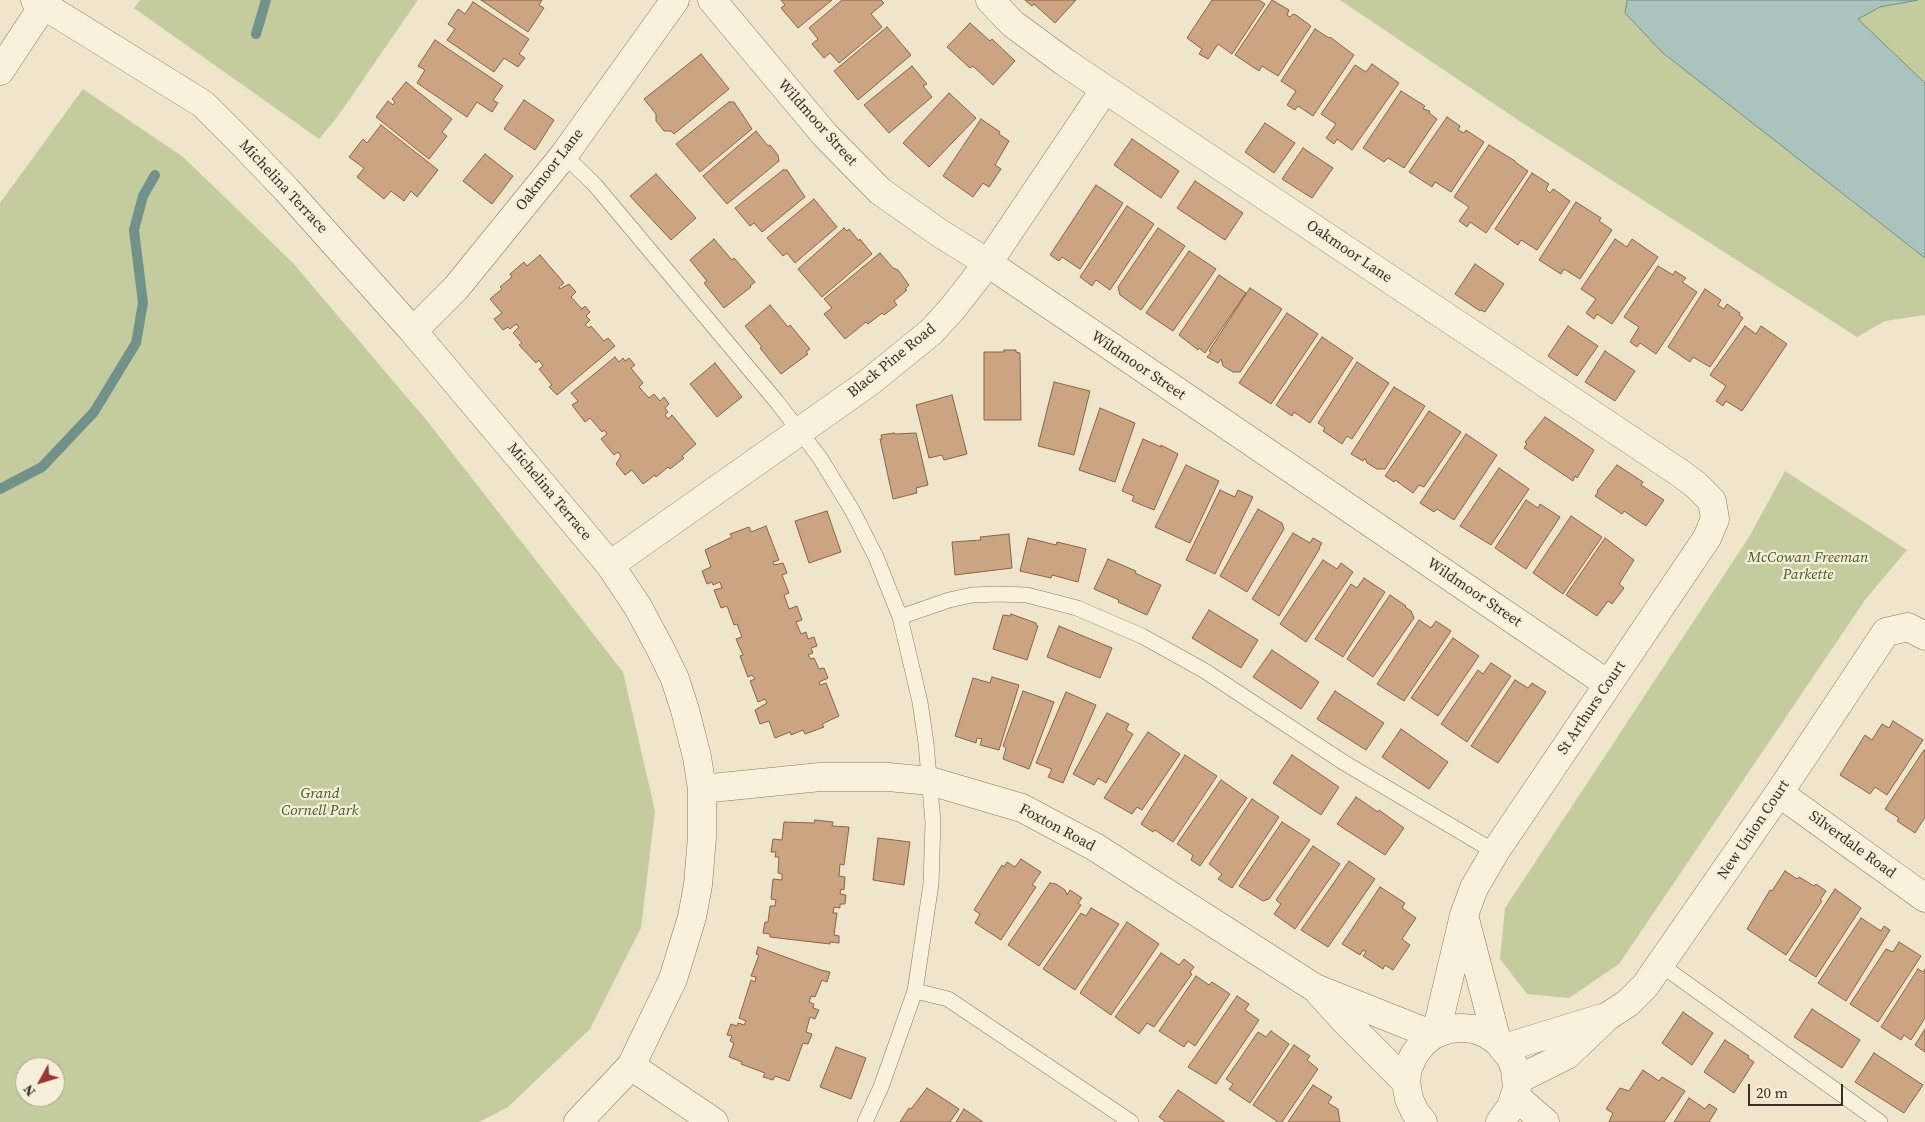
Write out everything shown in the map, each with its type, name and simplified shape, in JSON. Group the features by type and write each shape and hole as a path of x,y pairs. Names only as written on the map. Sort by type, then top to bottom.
{"street":[{"name":"Oakmoor Lane","path":"413,331 456,288 564,155 675,0"},
{"name":"Wildmoor Street","path":"712,0 825,135 880,190 941,234 988,263 1608,684"},
{"name":"Oakmoor Lane","path":"990,0 1013,24 1066,63 1680,473 1712,500"},
{"path":"0,71 42,2"},
{"name":"Michelina Terrace","path":"42,2 203,104 286,189 413,331 610,565 638,607 675,679 695,746 702,789 702,837 698,885 692,917 673,980 631,1066 578,1122"},
{"name":"Black Pine Road","path":"610,565 868,383 930,332 952,309 988,263 1105,89"},
{"name":"St Arthurs Court","path":"1435,1034 1464,915 1474,888 1495,852 1707,538 1715,520 1712,500"},
{"name":"New Union Court","path":"1516,1088 1566,1055 1608,1016 1628,1004 1645,986 1779,793 1886,632 1908,627 1925,636"},
{"name":"Foxton Road","path":"702,789 820,777 888,777 930,781 1022,808 1094,848 1315,988 1435,1034"},
{"name":"Silverdale Road","path":"1779,793 1925,898"},
{"path":"1464,915 1501,1044 1511,1058 1516,1088 1511,1107 1500,1122"},
{"name":"Foxton Road","path":"1315,988 1346,1022 1423,1122"},
{"name":"New Union Court","path":"1501,1044 1608,1016"},
{"path":"1405,1101 1408,1068 1422,1044 1435,1034 1449,1029 1474,1029 1501,1044"},
{"path":"631,1066 714,1122"},
{"path":"1516,1088 1546,1122"}],"lane":[{"path":"564,155 595,185 800,432 824,464 852,510 876,557 900,617 911,655 920,702 930,781 933,822 931,884 915,991 881,1087 865,1122"},
{"path":"900,617 949,600 988,594 1027,595 1077,608 1142,636 1205,671 1343,762 1495,852"},
{"path":"1661,965 1880,1122"},
{"path":"915,991 948,999 1131,1122"}],"green space":[{"path":"140,0 418,0 338,116 319,139 134,8"},
{"path":"1340,0 1925,0 1925,315 1885,321 1857,337 1524,124"},
{"name":"Grand Cornell Park","path":"83,89 183,157 293,263 428,422 623,672 655,811 641,928 590,1029 508,1107 479,1122 0,1122 0,203"},
{"name":"McCowan Freeman Parkette","path":"1785,471 1907,550 1865,600 1619,964 1569,998 1527,994 1500,959 1505,908 1749,537"}],"water":[{"path":"1627,0 1918,0 1880,7 1858,19 1925,83 1925,258 1663,53 1625,13"}],"building":[{"path":"481,0 542,0 539,5 544,8 528,32"},
{"path":"781,0 832,0 798,28 781,8 785,5"},
{"path":"842,0 881,0 884,3 871,14 882,27 839,63 830,53 824,58 812,44 818,39 809,28"},
{"path":"1025,0 1076,0 1055,23 1034,4 1032,6"},
{"path":"1212,0 1259,0 1265,4 1232,54 1218,44 1208,59 1199,54 1202,49 1187,38"},
{"path":"1272,0 1289,10 1287,15 1290,17 1293,14 1296,15 1311,26 1278,76 1262,66 1259,71 1235,55"},
{"path":"473,2 529,39 519,54 525,58 518,67 504,58 494,72 447,40 455,29 448,24 458,9 465,14"},
{"path":"970,23 990,41 992,39 1015,61 993,85 973,66 970,68 947,47"},
{"path":"887,27 911,55 858,100 834,71"},
{"path":"1315,29 1330,37 1354,55 1313,116 1298,106 1295,110 1287,105 1296,91 1281,81"},
{"path":"435,40 503,86 493,100 498,103 492,112 477,102 467,117 417,83 425,70 418,66"},
{"path":"701,54 729,89 674,134 671,131 664,131 656,121 656,114 644,99"},
{"path":"1372,64 1399,83 1352,150 1337,139 1334,144 1326,138 1336,124 1321,114 1355,65 1366,72"},
{"path":"912,66 927,84 923,86 932,97 889,133 864,105"},
{"path":"406,82 452,119 442,132 447,136 429,159 376,117 388,101 393,105 395,102 392,99"},
{"path":"1401,91 1425,106 1423,109 1430,111 1429,113 1437,119 1404,168 1388,158 1384,162 1363,148"},
{"path":"949,93 976,118 929,167 903,143"},
{"path":"524,100 554,120 535,150 504,129"},
{"path":"729,102 734,102 752,129 700,172 676,144"},
{"path":"1447,117 1460,126 1458,130 1464,133 1466,130 1484,142 1451,192 1435,182 1432,187 1409,172"},
{"path":"981,119 1000,132 999,134 1009,141 995,165 1001,169 989,187 983,183 973,197 943,176"},
{"path":"1265,123 1295,143 1274,173 1245,152"},
{"path":"381,125 438,170 417,197 411,191 404,201 391,191 384,199 357,177 364,168 349,157 363,139 367,143"},
{"path":"756,131 778,155 779,161 727,204 703,176"},
{"path":"1132,139 1179,171 1161,198 1114,165"},
{"path":"1489,145 1528,171 1486,233 1470,222 1467,227 1459,221 1469,207 1454,197"},
{"path":"1303,148 1333,168 1312,198 1282,179"},
{"path":"485,154 513,176 492,204 463,181"},
{"path":"783,170 787,170 805,197 762,232 754,223 750,226 735,208"},
{"path":"1532,173 1549,184 1546,189 1550,193 1553,189 1570,201 1537,250 1521,240 1518,245 1495,229"},
{"path":"656,174 696,218 671,240 630,196"},
{"path":"1195,181 1243,213 1225,240 1177,208"},
{"path":"1096,185 1123,203 1080,269 1062,257 1059,261 1050,255"},
{"path":"814,199 837,227 795,263 787,253 783,256 767,238"},
{"path":"1576,202 1601,218 1599,221 1612,230 1580,279 1564,269 1561,274 1539,260"},
{"path":"1127,206 1154,224 1110,290 1096,280 1092,286 1080,277"},
{"path":"844,228 847,231 849,229 859,241 860,239 872,254 822,297 798,269"},
{"path":"1158,228 1185,246 1141,310 1120,295 1118,287"},
{"path":"714,239 755,282 724,308 704,283 707,281 690,260"},
{"path":"1615,239 1627,247 1632,239 1658,257 1612,324 1597,314 1594,319 1586,313 1596,299 1581,289"},
{"path":"1189,251 1216,269 1173,331 1146,313"},
{"path":"880,253 893,268 898,270 909,285 905,289 907,290 894,301 897,305 884,315 882,313 868,324 866,322 845,339 824,314 832,308 824,299"},
{"path":"540,255 564,283 559,287 560,289 569,284 576,292 571,297 582,309 585,306 590,312 586,316 590,320 585,325 589,328 591,326 604,341 608,338 615,346 557,395 549,387 552,385 539,369 543,366 539,360 536,363 519,345 522,343 513,333 519,327 516,324 510,329 508,327 503,330 494,319 502,313 490,299 512,277 510,274 524,262 527,266"},
{"path":"1475,264 1504,284 1485,312 1480,311 1455,294"},
{"path":"1658,266 1673,275 1675,271 1686,278 1682,282 1697,292 1656,354 1640,343 1637,347 1630,342 1639,327 1624,317"},
{"path":"1219,275 1246,293 1205,353 1199,348 1198,350 1179,335"},
{"path":"1250,288 1282,309 1240,372 1233,372 1223,366 1221,359 1218,363 1207,357"},
{"path":"1705,289 1721,300 1718,305 1724,309 1727,304 1740,313 1739,315 1743,318 1710,367 1693,357 1690,362 1668,347"},
{"path":"770,305 810,349 806,352 808,354 781,374 745,326"},
{"path":"1287,313 1318,334 1271,404 1239,383"},
{"path":"1568,326 1598,346 1577,376 1548,356"},
{"path":"1745,326 1756,334 1761,326 1787,344 1742,411 1726,401 1723,406 1716,401 1726,386 1710,375"},
{"path":"1322,337 1353,358 1310,423 1294,412 1292,416 1276,405"},
{"path":"1004,350 1016,350 1016,352 1020,353 1021,420 984,420 984,352 1004,352"},
{"path":"1605,351 1635,371 1615,401 1585,382"},
{"path":"615,357 619,362 623,358 625,361 629,358 635,365 631,368 643,383 639,387 649,398 654,394 660,401 664,397 669,404 665,408 668,412 665,415 668,419 672,415 696,444 682,456 684,458 670,469 668,467 656,477 655,475 643,484 632,470 625,475 616,464 621,456 618,452 614,455 601,439 607,434 604,430 602,432 590,418 585,422 572,405 578,401 571,393"},
{"path":"1357,362 1389,383 1352,439 1347,436 1342,444 1323,431 1325,428 1318,423"},
{"path":"715,363 742,397 717,417 690,384"},
{"path":"1054,382 1090,391 1074,455 1038,446"},
{"path":"1394,387 1425,406 1385,469 1377,469 1367,463 1365,458 1363,461 1351,454"},
{"path":"952,395 967,454 944,460 942,455 929,458 916,405"},
{"path":"1100,408 1135,423 1115,482 1079,470"},
{"path":"1429,411 1461,432 1424,487 1419,485 1413,493 1395,480 1394,482 1385,476"},
{"path":"1545,417 1594,450 1577,478 1575,476 1573,481 1524,448 1527,444 1525,442"},
{"path":"916,433 928,485 916,488 917,493 893,499 880,439 882,439 881,435"},
{"path":"1466,434 1497,455 1454,520 1437,509 1434,512 1420,503"},
{"path":"1143,439 1161,447 1161,445 1178,454 1154,510 1132,501 1134,496 1122,491"},
{"path":"1186,465 1219,481 1190,543 1155,527"},
{"path":"1617,465 1643,482 1641,485 1664,500 1646,526 1624,511 1622,514 1595,496"},
{"path":"1499,468 1529,489 1491,545 1460,526"},
{"path":"1220,490 1235,497 1238,490 1253,497 1215,574 1186,560"},
{"path":"1526,500 1538,508 1540,504 1560,517 1526,569 1495,548"},
{"path":"1258,509 1282,523 1284,529 1247,592 1220,576"},
{"path":"827,511 841,552 809,563 795,521"},
{"path":"1571,516 1602,537 1563,594 1533,573"},
{"path":"766,526 779,560 773,562 774,565 783,563 787,573 782,575 789,593 784,595 789,609 797,606 802,620 796,622 801,634 806,632 808,639 814,637 817,646 811,648 813,653 808,655 811,659 814,658 819,669 824,668 828,678 819,682 820,685 826,683 839,716 822,724 824,727 805,734 803,730 791,735 790,732 775,738 769,721 760,724 755,710 767,703 765,699 758,702 750,681 755,679 752,675 748,677 740,656 743,655 736,639 742,637 737,624 734,625 727,606 721,608 714,590 722,588 720,582 713,585 712,582 707,584 702,571 711,567 705,550 732,537 730,534 749,527 751,532"},
{"path":"1293,533 1310,543 1313,538 1322,543 1279,616 1252,599"},
{"path":"1009,534 1012,568 955,575 952,542 981,540 980,537"},
{"path":"1028,538 1056,545 1057,542 1086,549 1078,582 1052,575 1051,578 1020,571"},
{"path":"1605,538 1634,560 1619,584 1624,588 1612,604 1608,601 1597,616 1566,595"},
{"path":"1108,559 1136,571 1135,573 1161,585 1147,615 1094,589"},
{"path":"1323,560 1337,569 1341,563 1353,572 1306,642 1280,624"},
{"path":"1364,578 1385,592 1343,657 1315,639 1351,584 1357,588"},
{"path":"1390,595 1406,606 1414,618 1373,677 1347,659"},
{"path":"1209,610 1258,640 1241,668 1192,638"},
{"path":"1011,614 1036,623 1038,626 1027,660 993,649 1003,615 1011,616"},
{"path":"1419,620 1431,628 1436,621 1451,631 1404,701 1377,684"},
{"path":"1059,626 1112,648 1100,678 1047,657"},
{"path":"1453,638 1479,656 1438,716 1411,698"},
{"path":"1272,650 1319,682 1301,709 1253,677"},
{"path":"1491,663 1511,676 1467,742 1441,724 1478,670 1483,674"},
{"path":"992,677 1019,685 999,750 980,745 982,739 977,738 976,743 955,736 973,678 990,683"},
{"path":"1515,680 1528,688 1532,683 1546,692 1498,763 1471,746"},
{"path":"1023,691 1054,702 1029,769 1003,759 1006,748 1003,746"},
{"path":"1335,691 1384,723 1366,750 1317,719"},
{"path":"1066,692 1096,705 1063,783 1048,777 1052,769 1036,763"},
{"path":"1107,713 1129,724 1126,730 1133,734 1106,783 1098,778 1094,785 1073,774"},
{"path":"1893,721 1923,740 1887,795 1875,787 1870,794 1840,775 1865,735 1872,740 1882,724 1889,728"},
{"path":"1401,729 1448,762 1429,789 1382,757"},
{"path":"1148,732 1180,754 1142,810 1137,807 1132,814 1104,798"},
{"path":"1924,750 1925,817 1915,833 1897,821 1899,818 1885,809"},
{"path":"1185,755 1217,776 1173,842 1155,830 1153,832 1141,824"},
{"path":"1292,755 1339,787 1321,815 1273,783"},
{"path":"1221,780 1247,798 1200,866 1191,860 1193,855 1177,844"},
{"path":"1356,797 1378,812 1379,810 1404,828 1385,855 1337,824"},
{"path":"1252,799 1279,817 1232,888 1218,879 1222,874 1209,864"},
{"path":"815,820 833,822 832,826 849,827 844,865 840,864 839,876 845,877 844,890 841,889 840,894 846,895 845,904 840,904 840,908 834,907 833,913 837,913 834,935 839,936 839,943 830,942 830,944 770,937 770,934 763,933 765,922 768,922 770,906 775,906 776,900 771,899 773,879 782,880 782,874 778,873 779,857 775,857 776,852 771,852 773,839 782,840 784,822 814,823"},
{"path":"1282,822 1310,840 1269,899 1263,901 1239,886"},
{"path":"878,838 910,842 904,885 873,880"},
{"path":"1313,846 1340,864 1295,929 1274,914 1281,904 1276,900"},
{"path":"1021,859 1041,872 1032,885 1036,887 1001,940 975,923 980,914 974,910 1002,865 1004,867 1007,862 1015,867"},
{"path":"1349,861 1375,879 1328,947 1301,930"},
{"path":"1785,871 1797,879 1799,877 1814,886 1816,884 1826,891 1820,900 1822,901 1786,955 1747,929 1770,890 1772,891"},
{"path":"1050,883 1056,884 1065,890 1067,895 1070,890 1082,898 1078,903 1081,905 1039,966 1008,945"},
{"path":"1380,887 1405,903 1402,908 1416,918 1402,939 1410,945 1393,970 1385,965 1383,969 1363,956 1366,952 1363,950 1360,955 1342,944"},
{"path":"1835,889 1861,908 1816,977 1789,960"},
{"path":"1091,908 1119,924 1075,990 1043,969 1081,913 1086,916"},
{"path":"1861,918 1881,931 1884,926 1890,930 1846,1001 1818,983"},
{"path":"1127,922 1159,944 1111,1015 1080,993"},
{"path":"1899,942 1921,956 1878,1022 1850,1004 1886,949 1893,952"},
{"path":"758,947 830,972 827,982 822,980 815,997 811,996 809,1002 814,1004 813,1008 819,1010 815,1019 810,1017 806,1032 812,1034 808,1044 803,1043 789,1081 775,1076 773,1080 763,1077 765,1073 741,1064 742,1062 729,1057 734,1043 730,1041 732,1036 727,1035 731,1024 737,1026 738,1023 744,1025 746,1021 739,1018 751,980 755,982 756,977 751,976 759,955 756,954"},
{"path":"1161,953 1179,965 1184,959 1194,967 1190,972 1192,974 1154,1027 1147,1023 1139,1034 1115,1017"},
{"path":"1918,969 1923,972 1925,969 1925,1018 1911,1040 1904,1035 1901,1040 1881,1027"},
{"path":"1196,976 1209,985 1212,982 1230,994 1195,1046 1188,1041 1184,1047 1159,1031"},
{"path":"1237,996 1249,1004 1245,1010 1259,1020 1216,1084 1188,1067"},
{"path":"1812,1009 1860,1040 1842,1068 1794,1037"},
{"path":"1683,1012 1713,1033 1692,1065 1662,1043"},
{"path":"1925,1029 1925,1052 1915,1045"},
{"path":"1271,1031 1289,1044 1250,1103 1229,1089 1233,1084 1226,1079 1258,1032 1266,1037"},
{"path":"1725,1040 1749,1056 1748,1058 1754,1062 1734,1093 1704,1072"},
{"path":"1294,1045 1310,1056 1307,1060 1318,1069 1282,1122 1278,1122 1253,1105"},
{"path":"836,1047 866,1058 851,1099 820,1087"},
{"path":"1874,1053 1923,1085 1904,1113 1855,1082"},
{"path":"1643,1070 1659,1081 1662,1077 1685,1091 1664,1122 1609,1122 1613,1113 1606,1109 1620,1088 1629,1091"},
{"path":"1313,1085 1332,1097 1328,1103 1338,1109 1340,1122 1288,1122"},
{"path":"927,1088 959,1109 950,1122 900,1122 909,1108 911,1109"},
{"path":"1178,1090 1225,1122 1166,1122 1159,1117"},
{"path":"1689,1098 1705,1109 1709,1104 1717,1109 1709,1122 1674,1122"},
{"path":"964,1109 983,1122 956,1122"}],"waterway":[{"path":"256,34 266,0"},
{"path":"0,489 42,467 94,412 136,343 143,303 134,230 143,196 155,175"}]}
